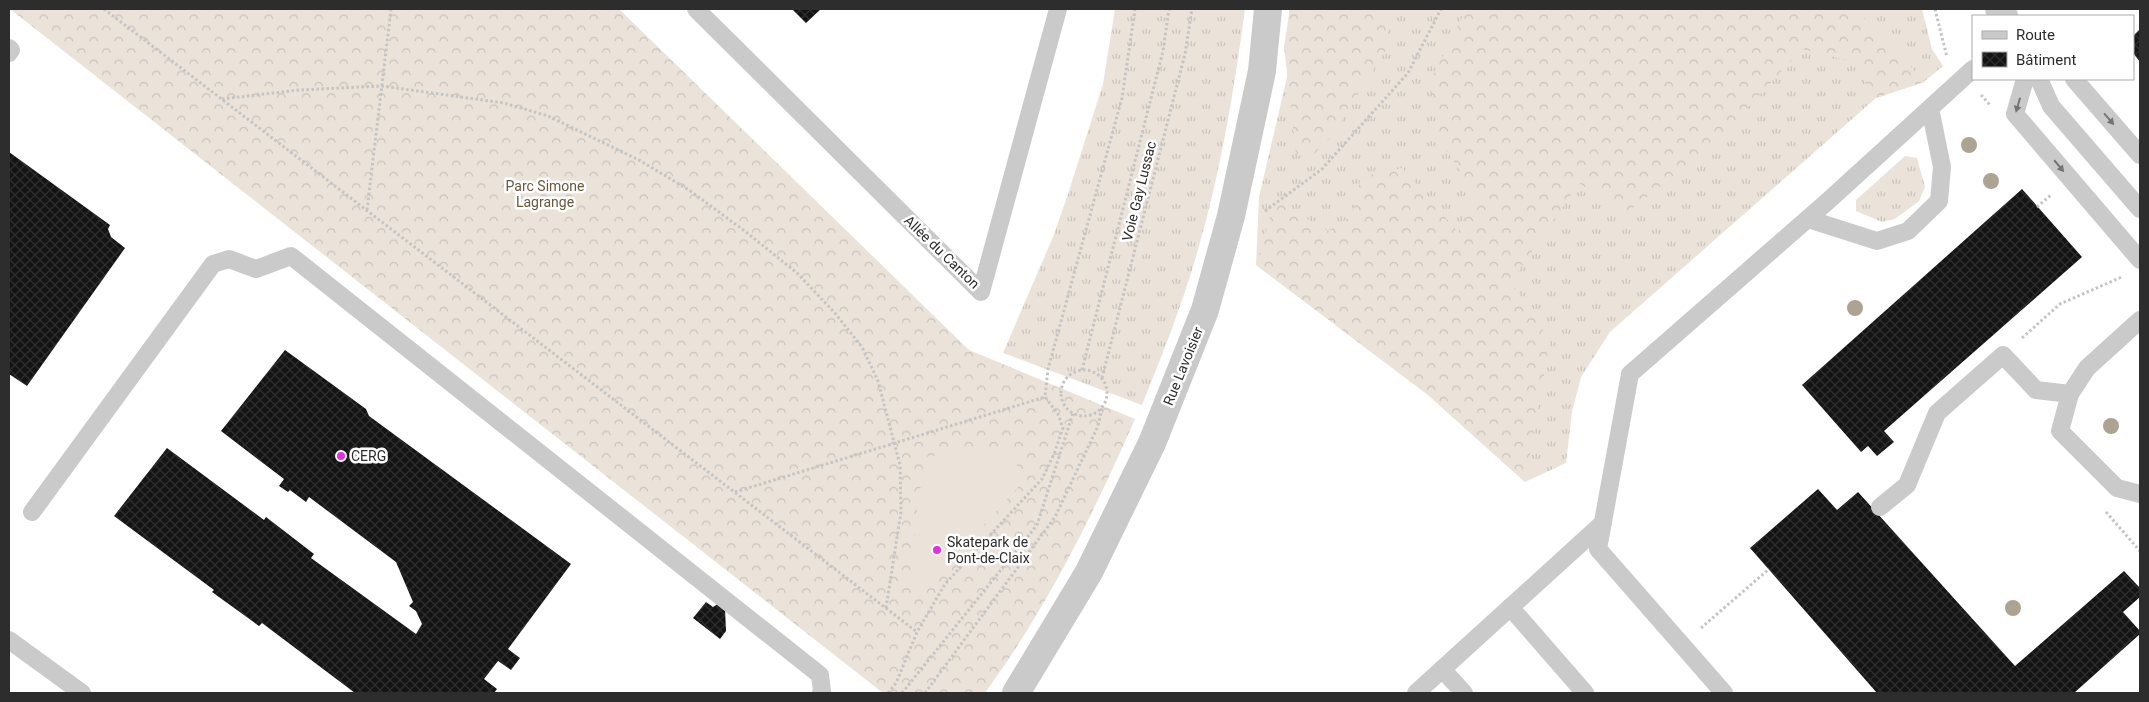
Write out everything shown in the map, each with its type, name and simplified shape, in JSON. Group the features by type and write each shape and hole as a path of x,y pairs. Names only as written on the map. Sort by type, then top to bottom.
{"street":[{"name":"Rue Lavoisier","path":"1016,693 1089,572 1152,443 1205,310 1231,216 1262,71 1268,9"}],"lane":[{"name":"Allée du Canton","path":"696,9 981,292 1058,9"},
{"path":"9,48 11,50 9,53"},
{"path":"1724,693 1598,549 1630,374 1808,218 1972,70"},
{"path":"2025,80 2015,114 2140,260"},
{"path":"2039,80 2051,106 2140,209"},
{"path":"2075,80 2140,156"},
{"path":"1808,218 1877,242 1908,231 1939,201 1942,167 1930,108"},
{"path":"32,512 212,264 229,259 256,269 291,256 820,675 821,693"},
{"path":"2140,320 2087,368 2070,394 2060,431 2117,488 2140,494"},
{"path":"1880,507 1907,485 1937,414 2003,355 2036,390 2070,394"},
{"path":"1416,693 1603,523"},
{"path":"1510,607 1585,693"},
{"path":"9,640 82,693"},
{"path":"1442,669 1464,693"}],"path":[{"path":"104,9 917,632"},
{"path":"367,211 391,9"},
{"path":"888,693 904,668 917,632 944,584 1042,479 1054,454 1062,428 1058,414 1045,397 1048,369 1122,98 1135,9"},
{"name":"Voie Gay Lussac","path":"1082,370 1163,51 1169,9"},
{"name":"Voie Gay Lussac","path":"1102,378 1185,54 1192,9"},
{"path":"1231,216 1259,215 1322,169 1408,73 1441,9"},
{"path":"222,99 299,90 382,86 504,102 548,116 617,148 689,190 798,273 834,312 862,348 874,373 895,443 900,465 901,512 886,608"},
{"path":"2003,355 2060,304 2126,275"},
{"path":"925,693 1055,517 1098,426 1108,392 1102,378 1091,371 1082,370 1066,378 1062,385 1063,404 1073,414 1089,416 1102,408"},
{"path":"735,492 1045,397"},
{"path":"902,693 1037,525 1073,414"},
{"path":"1681,644 1769,569"}],"green space":[{"name":"Parc Simone Lagrange","path":"10,9 619,9 969,350 1135,419 1103,490 1068,560 1029,628 985,693 883,693"},
{"path":"1115,9 1245,9 1228,121 1203,233 1176,318 1142,405 1003,353 1053,237 1068,194 1103,84"},
{"path":"1289,9 1922,9 1932,49 1943,66 1924,82 1876,98 1610,332 1581,377 1572,412 1566,463 1525,482 1428,395 1256,265 1259,197 1287,77"},
{"path":"1290,9 1385,9 1389,45 1332,136 1309,159 1296,154 1284,47"},
{"path":"1466,9 1609,12 1619,9 1856,9 1891,44 1924,82 1876,98 1854,62 1802,49 1719,139 1626,214 1579,183 1511,282 1550,341 1525,482 1428,395 1256,265 1275,200 1328,231 1351,216 1361,177 1402,168 1458,232 1476,195 1439,139 1430,82"},
{"path":"1905,156 1917,158 1925,187 1919,201 1895,219 1882,222 1856,211 1856,200"},
{"name":"Skatepark de Pont-de-Claix","path":"964,452 1013,452 1022,483 927,587 911,581 916,519 925,457"}],"building":[{"path":"792,9 821,9 806,23"},
{"path":"2140,29 2140,62 2134,54 2134,35"},
{"path":"9,152 110,225 108,229 111,237 125,248 27,386 9,374"},
{"path":"2022,189 2082,257 1884,431 1894,442 1877,456 1868,446 1861,452 1802,385"},
{"path":"285,350 366,409 369,416 571,564 508,649 520,658 511,670 498,661 484,679 497,689 494,693 355,693 262,623 259,626 212,592 214,590 114,516 167,448 264,520 266,517 314,554 311,558 416,634 422,624 416,611 409,606 413,602 396,562 309,497 306,502 290,490 288,492 279,486 284,479 221,431"},
{"path":"1818,489 1837,510 1858,492 2015,666 2124,571 2140,588 2140,597 2123,612 2140,631 2140,634 2074,693 1877,693 1750,548"},
{"path":"706,602 713,607 719,603 725,608 726,631 720,639 693,618"}],"place":[{"name":"CERG","path":"341,456"},
{"name":"Skatepark de Pont-de-Claix","path":"937,550"}]}
